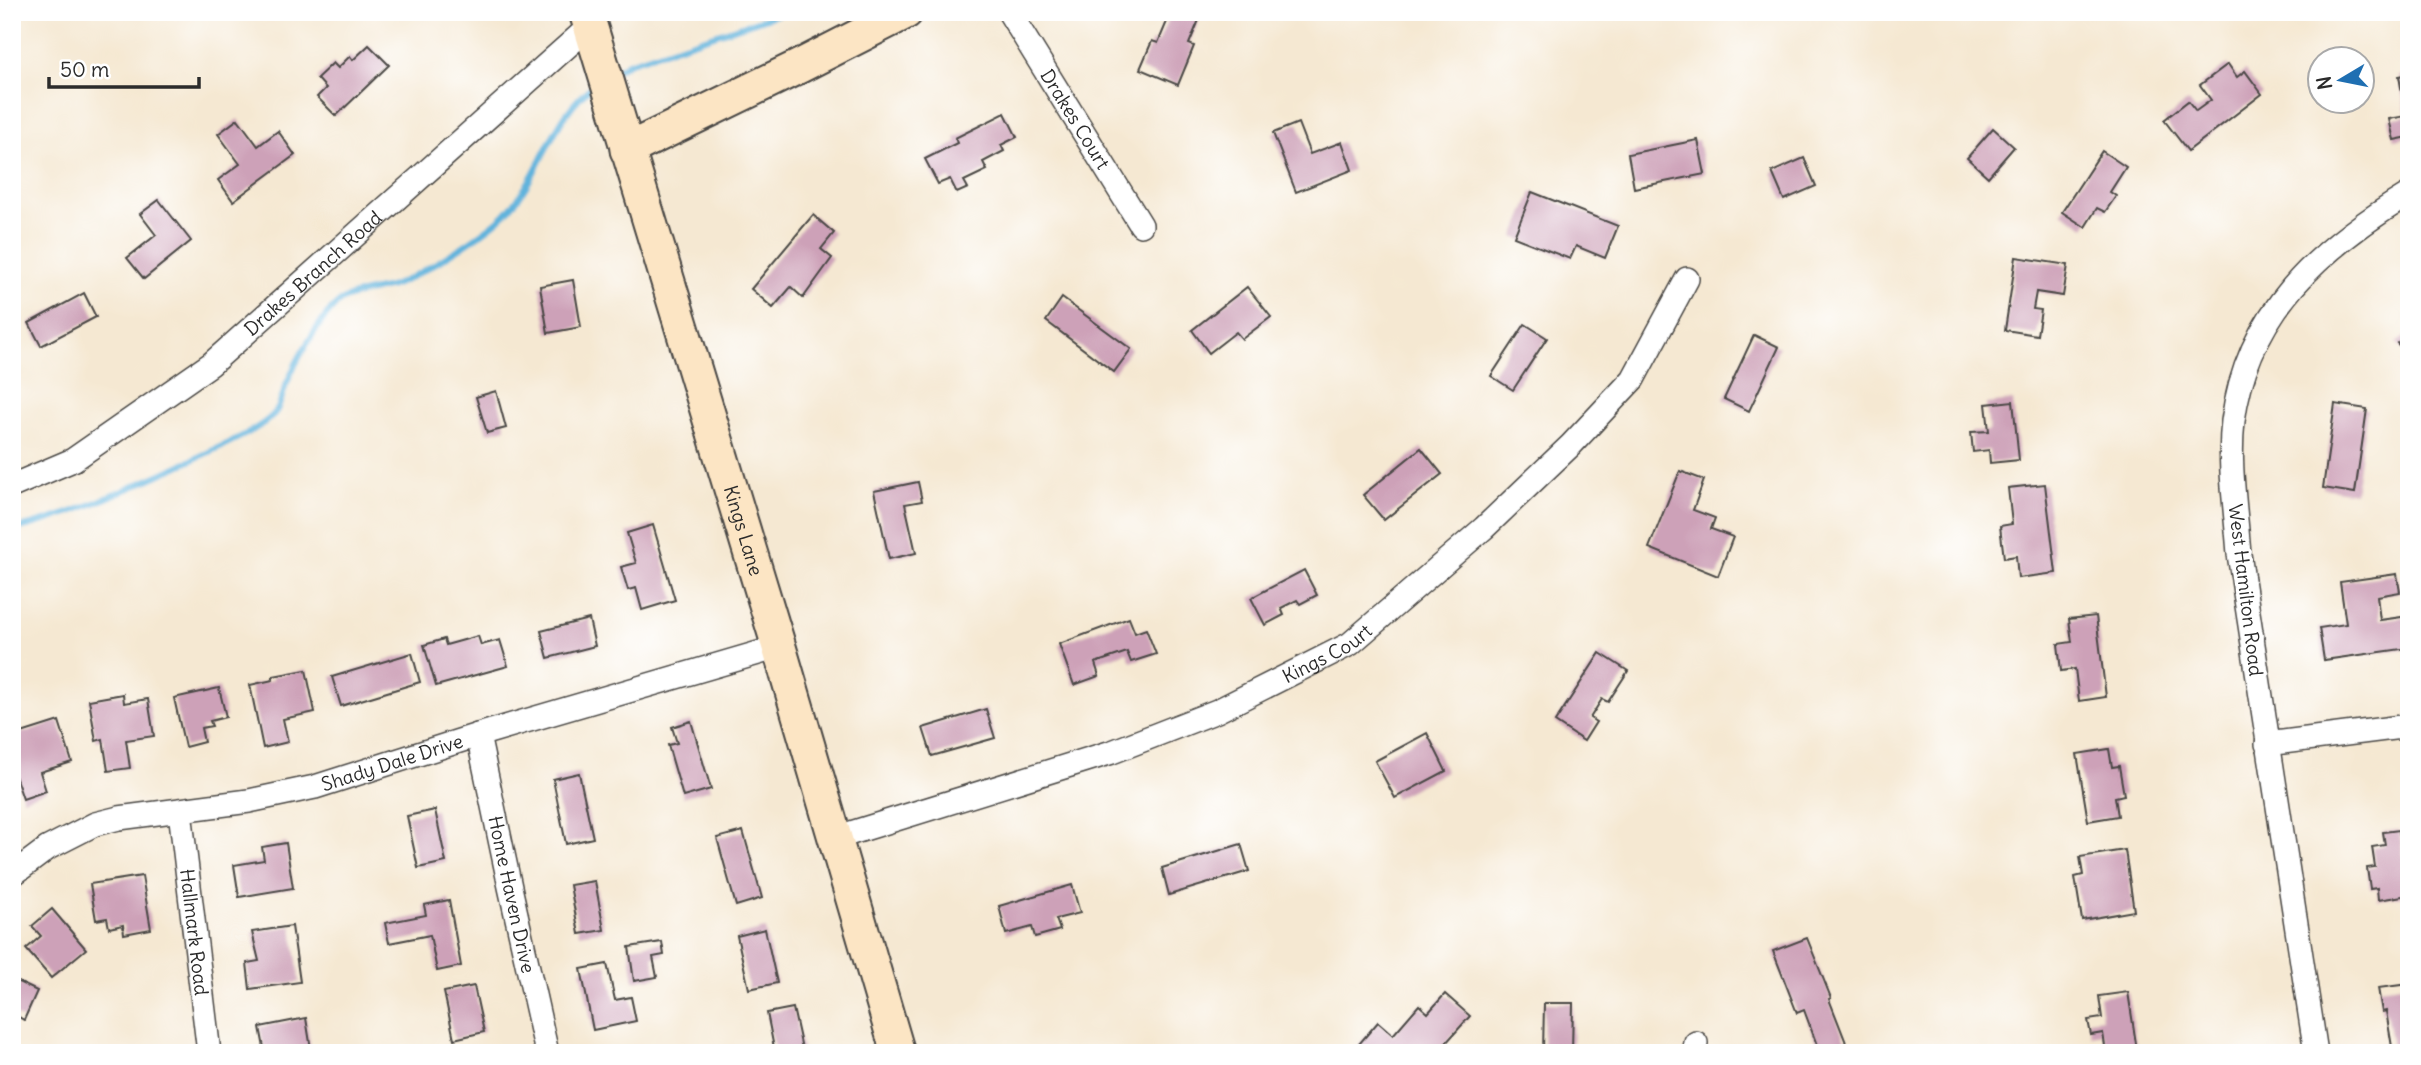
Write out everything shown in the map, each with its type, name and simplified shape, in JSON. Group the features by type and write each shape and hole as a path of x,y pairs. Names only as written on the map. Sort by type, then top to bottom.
{"street":[{"path":"627,150 906,12"},
{"name":"Drakes Court","path":"1009,12 1141,225"},
{"name":"Kings Lane","path":"588,19 779,647 898,1053"},
{"name":"Drakes Branch Road","path":"12,486 73,460 211,364 588,19"},
{"name":"West Hamilton Road","path":"2316,1053 2239,554 2233,484 2233,421 2246,363 2274,307 2314,263 2371,217 2409,194"},
{"name":"Kings Court","path":"835,838 1112,752 1217,711 1350,644 1491,521 1571,445 1633,379 1686,279"},
{"name":"Shady Dale Drive","path":"12,874 48,848 95,824 119,818 249,801 315,787 478,735 779,647"},
{"path":"2267,744 2409,726"},
{"name":"Home Haven Drive","path":"478,735 547,1053"},
{"name":"Hallmark Road","path":"180,811 209,1053"}],"building":[{"path":"1171,12 1202,13 1189,44 1194,46 1178,85 1140,69 1152,41 1158,43"},
{"path":"369,45 389,65 336,116 317,97 326,88 317,78 333,63 338,68 350,56 353,60"},
{"path":"2228,64 2237,77 2245,71 2262,94 2188,151 2164,120 2188,101 2196,111 2211,100 2200,85"},
{"path":"2409,74 2409,137 2394,140 2389,119 2406,116 2399,76"},
{"path":"1005,113 1017,137 1001,145 1004,151 983,162 987,170 964,181 968,188 957,193 950,179 938,184 925,159 957,143 955,138"},
{"path":"238,119 258,146 278,131 295,155 233,201 218,180 240,164 218,134"},
{"path":"1298,123 1310,154 1342,142 1352,170 1296,192 1273,133"},
{"path":"1993,128 2014,147 1988,177 1967,158"},
{"path":"1698,140 1705,174 1634,188 1628,154"},
{"path":"2102,151 2126,167 2110,192 2116,196 2105,212 2097,208 2085,227 2062,212"},
{"path":"1804,158 1816,186 1784,200 1772,172"},
{"path":"1532,192 1618,226 1605,258 1576,246 1570,259 1514,237"},
{"path":"159,200 191,241 144,279 127,258 156,235 140,214"},
{"path":"813,215 834,233 821,249 832,258 803,298 791,287 773,308 751,289"},
{"path":"2016,257 2068,265 2063,296 2036,292 2033,309 2041,310 2037,335 2005,330"},
{"path":"573,280 581,327 548,333 540,286"},
{"path":"1247,287 1271,317 1242,339 1236,332 1209,353 1192,330"},
{"path":"84,293 96,317 41,346 29,323"},
{"path":"1062,298 1131,349 1114,372 1046,321"},
{"path":"1525,324 1547,338 1513,390 1491,376"},
{"path":"2409,333 2409,356 2397,343"},
{"path":"1754,335 1779,347 1749,411 1724,399"},
{"path":"496,391 506,428 487,433 476,397"},
{"path":"2013,401 2019,460 1990,463 1989,450 1973,452 1971,432 1989,431 1986,404"},
{"path":"2335,404 2367,409 2355,493 2323,488"},
{"path":"1421,448 1442,474 1384,520 1363,495"},
{"path":"1680,471 1704,480 1693,510 1715,518 1711,529 1733,537 1718,576 1649,548"},
{"path":"918,482 922,501 905,504 916,553 889,559 874,491"},
{"path":"2045,484 2056,573 2018,578 2016,556 2004,558 2000,526 2012,524 2008,488"},
{"path":"653,525 675,600 642,610 636,588 628,590 621,567 636,563 627,533"},
{"path":"1304,570 1317,595 1300,604 1297,600 1281,608 1284,615 1265,625 1251,598"},
{"path":"2397,574 2400,592 2377,596 2380,620 2409,616 2409,648 2324,660 2319,628 2346,624 2340,582"},
{"path":"2096,616 2106,697 2079,701 2075,669 2061,671 2058,644 2072,642 2069,619"},
{"path":"1129,618 1135,633 1146,629 1156,654 1131,662 1127,652 1095,663 1099,676 1074,685 1059,644"},
{"path":"589,619 595,646 548,658 541,631"},
{"path":"478,636 481,645 500,640 508,666 436,686 424,645 444,639 446,645"},
{"path":"412,653 420,682 341,706 332,677"},
{"path":"1600,653 1628,671 1608,702 1602,699 1590,718 1596,722 1584,741 1555,722"},
{"path":"306,670 315,712 283,719 288,742 263,748 250,685 273,680 273,676"},
{"path":"219,688 226,717 210,721 212,726 201,728 204,742 185,747 174,698"},
{"path":"123,694 124,703 148,699 154,736 126,740 130,768 108,771 103,739 96,741 89,700"},
{"path":"986,709 995,738 932,756 923,728"},
{"path":"59,721 72,762 40,772 46,791 23,799 12,767 12,736"},
{"path":"691,721 711,789 683,797 668,745 677,743 672,727"},
{"path":"1427,733 1446,771 1395,798 1375,761"},
{"path":"2109,749 2112,767 2119,766 2124,795 2115,797 2118,816 2088,821 2077,754"},
{"path":"579,773 593,838 566,844 553,779"},
{"path":"435,810 446,862 418,868 407,816"},
{"path":"2399,830 2405,864 2409,863 2409,895 2378,900 2377,888 2370,889 2367,868 2375,867 2372,847 2385,845 2383,832"},
{"path":"743,831 762,898 736,906 717,838"},
{"path":"286,843 293,888 239,897 234,865 264,860 262,847"},
{"path":"1241,844 1249,871 1169,895 1162,868"},
{"path":"2125,850 2134,911 2082,920 2075,877 2083,875 2080,857"},
{"path":"142,876 151,929 124,934 123,925 109,928 107,918 96,920 90,884"},
{"path":"595,881 604,930 579,934 570,885"},
{"path":"1072,885 1080,913 1056,919 1060,930 1035,937 1032,927 1006,934 999,906"},
{"path":"449,900 461,966 437,971 430,935 389,943 385,923 426,915 424,905"},
{"path":"52,909 86,949 51,978 26,949 41,936 32,926"},
{"path":"292,926 300,982 250,989 247,963 259,961 252,932"},
{"path":"765,929 777,983 749,989 737,936"},
{"path":"1807,938 1850,1053 1820,1053 1804,1010 1797,1013 1773,951"},
{"path":"662,942 664,955 653,957 657,977 634,981 629,947"},
{"path":"607,964 615,1000 631,997 636,1021 593,1030 581,969"},
{"path":"12,979 37,991 24,1020 17,1016 12,1026"},
{"path":"2409,984 2409,1053 2393,1053 2386,1011 2382,1012 2378,988"},
{"path":"474,986 484,1032 454,1039 444,992"},
{"path":"2128,992 2137,1050 2106,1053 2103,1033 2091,1035 2088,1020 2102,1018 2099,996"},
{"path":"1445,994 1470,1016 1437,1053 1428,1048 1424,1053 1361,1053 1359,1044 1378,1022 1393,1035 1419,1005 1428,1013"},
{"path":"1544,1003 1573,1003 1572,1053 1543,1053"},
{"path":"793,1008 803,1053 775,1053 767,1013"},
{"path":"306,1018 311,1049 298,1053 265,1053 260,1027"}],"waterway":[{"path":"613,73 628,63 785,12"},
{"path":"12,530 103,500 224,445 261,425 277,410 302,352 333,308 347,298 392,286 417,274 495,223 517,199 569,111 582,95 598,82"}]}
